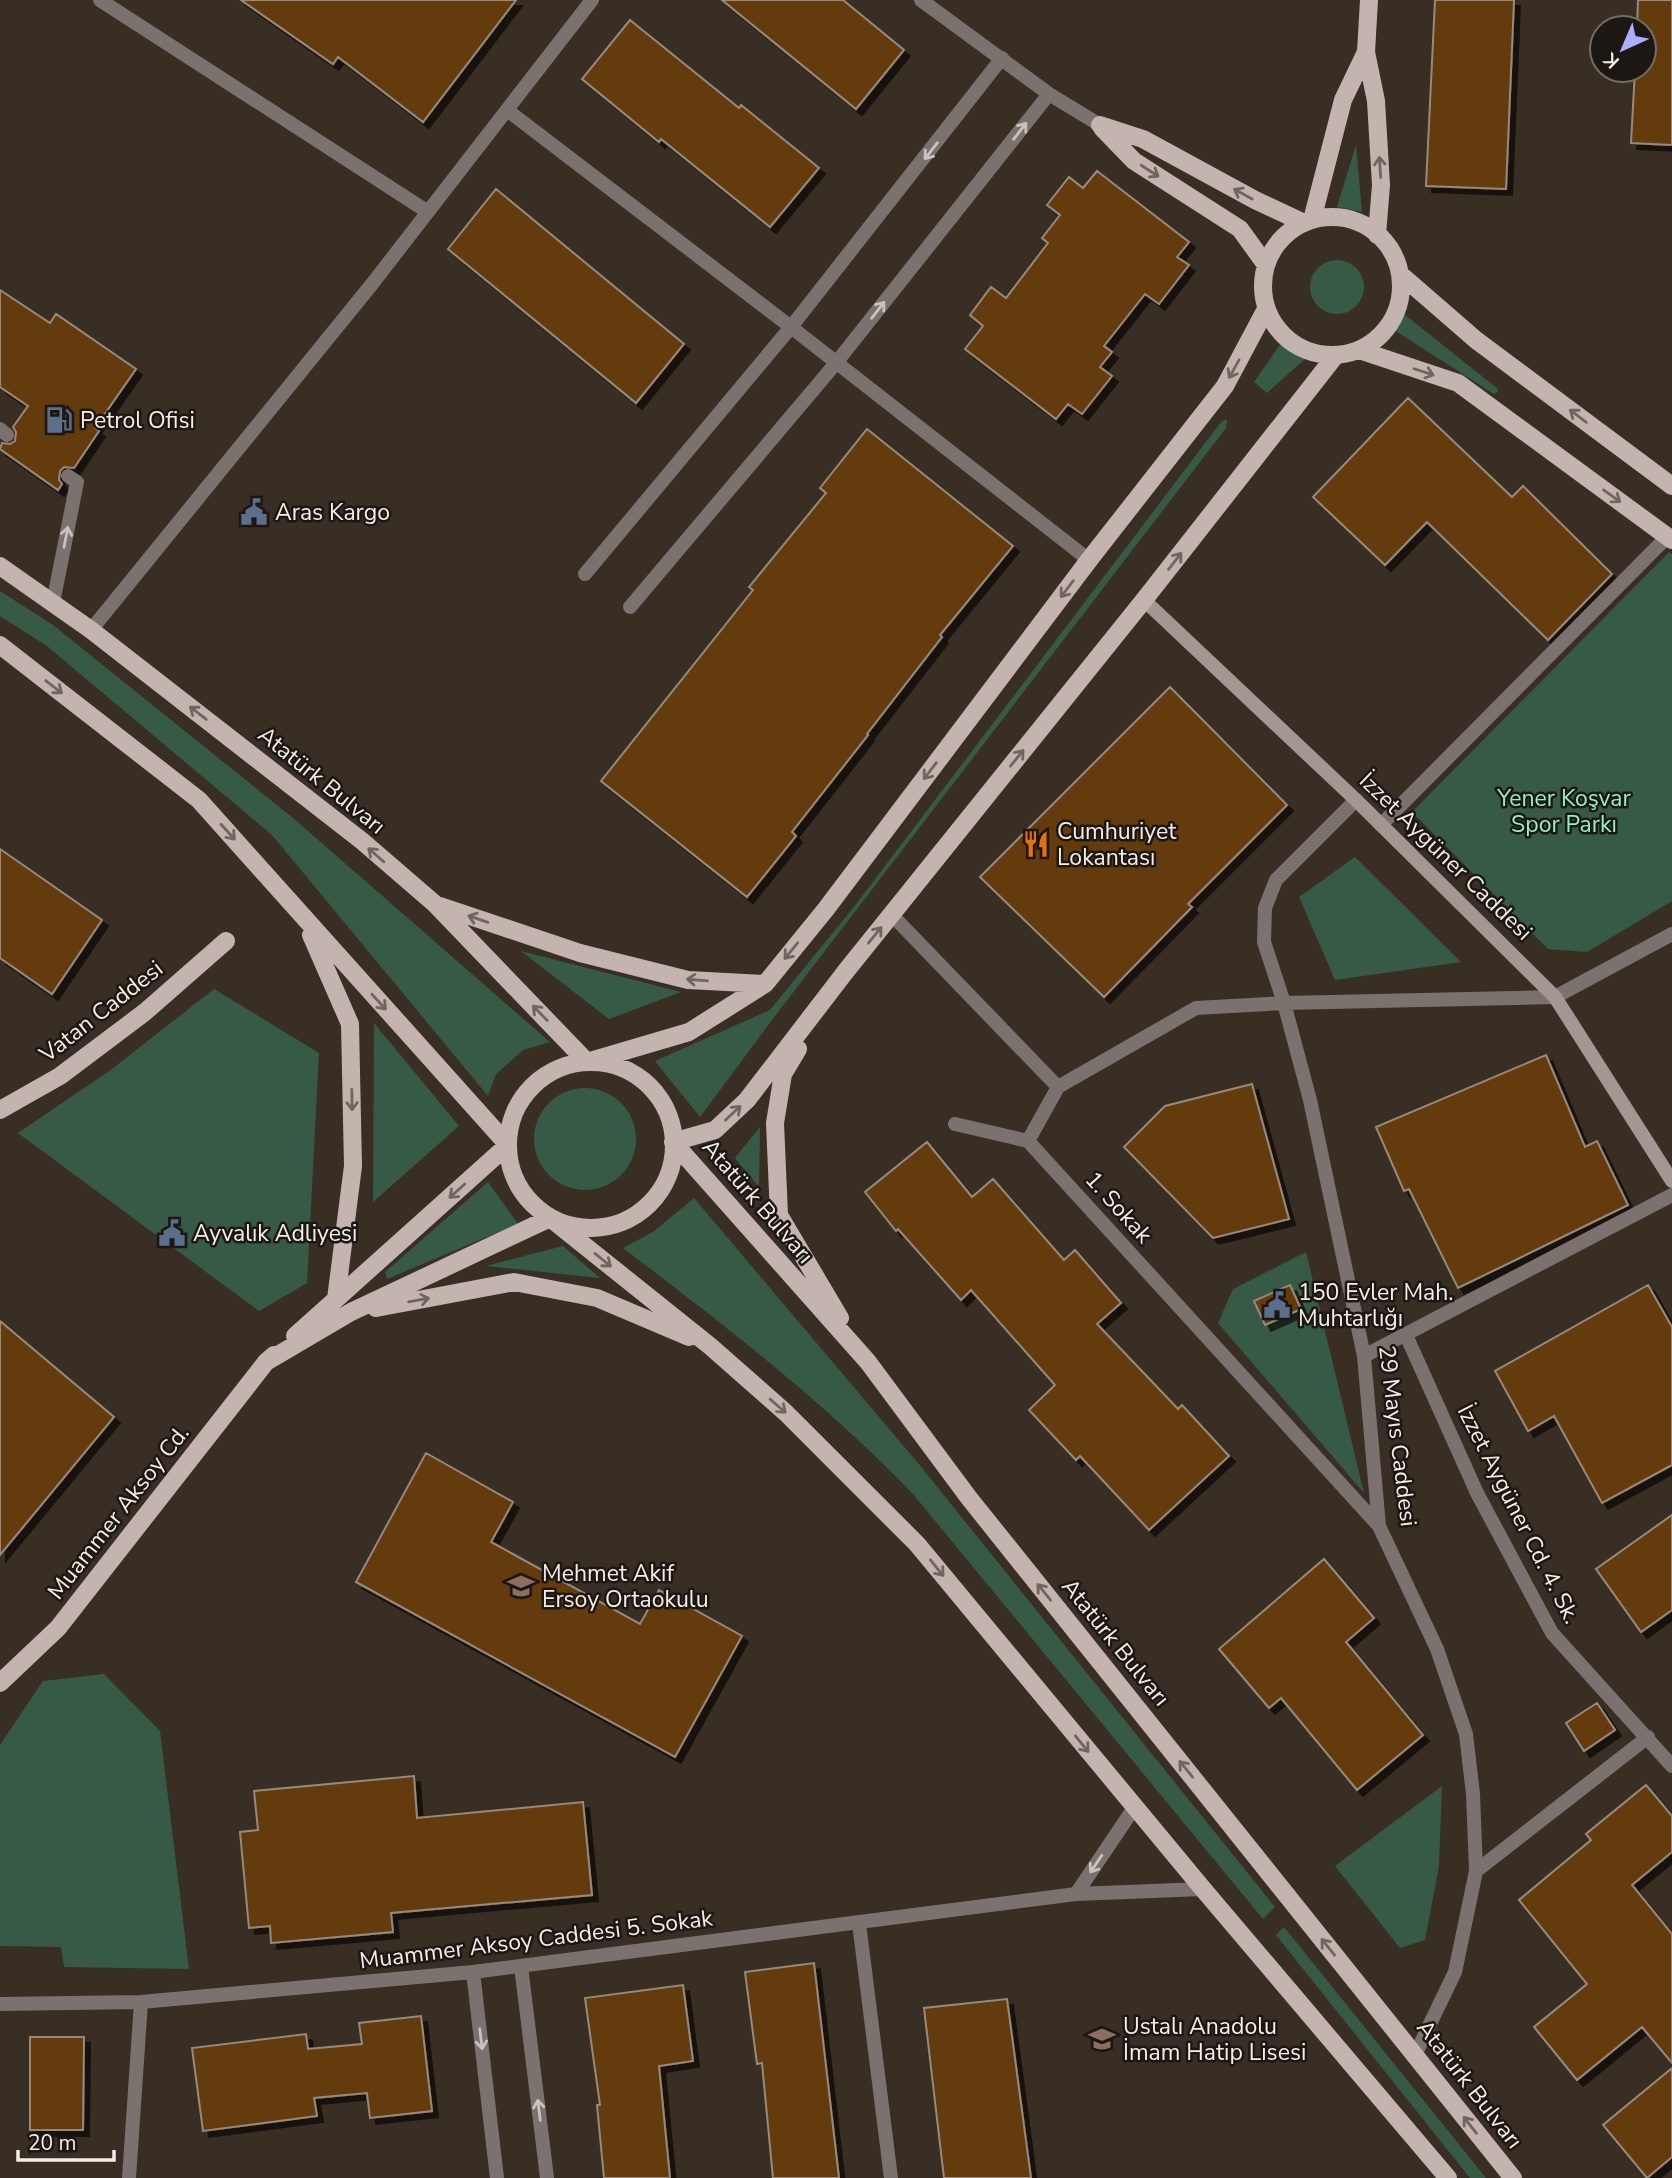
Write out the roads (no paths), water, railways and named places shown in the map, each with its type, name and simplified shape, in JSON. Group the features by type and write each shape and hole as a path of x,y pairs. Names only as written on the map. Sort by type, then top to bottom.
{"main road":[{"path":"1369,0 1366,52 1376,102 1381,185 1377,235"},
{"path":"1308,222 1343,100 1366,52"},
{"path":"1100,125 1143,139 1255,201 1308,222"},
{"path":"1100,125 1134,162 1240,229 1266,265"},
{"path":"1336,217 1358,222 1377,235 1392,253 1400,274 1400,298 1393,320 1378,338 1359,350 1336,355 1314,353 1294,344 1277,329 1266,309 1262,287 1266,265 1276,245 1292,229 1308,222 1336,217"},
{"path":"1400,274 1476,341 1672,486"},
{"path":"587,1062 689,1032 765,984 826,909 1089,560 1225,386 1266,309"},
{"path":"1359,350 1458,383 1670,538"},
{"path":"673,1142 715,1130 747,1100 891,914 1144,600 1336,355"},
{"name":"Atatürk Bulvarı","path":"0,566 91,630 362,841 435,904 587,1062"},
{"name":"Atatürk Bulvarı","path":"0,645 199,800 508,1145"},
{"path":"435,904 580,954 688,980 765,984"},
{"path":"304,919 350,1024 353,1167 336,1299"},
{"name":"Vatan Caddesi","path":"0,1110 60,1076 145,1012 226,941"},
{"path":"846,971 783,1074 775,1123 779,1215 868,1362"},
{"name":"Atatürk Bulvarı","path":"550,1218 576,1227 603,1227 629,1219 651,1203 666,1181 674,1154 673,1130 665,1108 652,1088 633,1073 611,1064 587,1062 566,1065 547,1074 530,1087 518,1104 510,1124 508,1145 511,1167 519,1187 533,1204 550,1218 710,1346 786,1413 917,1544 1135,1808 1448,2178"},
{"name":"Atatürk Bulvarı","path":"673,1142 868,1362 969,1498 1513,2178"},
{"path":"266,1362 508,1145"},
{"path":"266,1362 351,1312 550,1218"},
{"path":"351,1312 514,1282 597,1298 710,1346"},
{"name":"Muammer Aksoy Cd.","path":"0,1683 58,1628 266,1362"}],"street":[{"path":"100,0 428,212"},
{"path":"91,630 428,212 592,0"},
{"path":"921,0 1049,94 1100,125"},
{"path":"585,574 791,327 1002,58"},
{"path":"631,607 836,363 1049,94"},
{"path":"507,110 1089,560"},
{"path":"53,603 77,482 68,476"},
{"path":"1381,825 1670,538"},
{"name":"İzzet Aygüner Caddesi","path":"1144,600 1356,800 1555,997 1672,1181"},
{"name":"29 Mayıs Caddesi","path":"1356,800 1276,880 1265,908 1265,942 1284,1003 1327,1175 1364,1356 1379,1526 1437,1649 1466,1734 1473,1794 1476,1871 1455,1972 1415,2055"},
{"path":"891,914 1058,1087"},
{"path":"955,1124 1028,1141 1058,1087 1196,1008 1284,1003 1555,997 1672,934"},
{"name":"1. Sokak","path":"1028,1141 1379,1526"},
{"path":"1364,1356 1672,1195"},
{"name":"İzzet Aygüner Cd. 4. Sk.","path":"1406,1335 1477,1493 1552,1633 1672,1766"},
{"path":"1476,1871 1648,1737"},
{"path":"1076,1894 1135,1808"},
{"name":"Muammer Aksoy Caddesi 5. Sokak","path":"0,2004 141,2002 473,1972 1076,1894 1203,1889"},
{"path":"859,1923 891,2178"},
{"path":"522,1966 547,2178"},
{"path":"473,1972 497,2178"},
{"path":"129,2178 141,2002"}],"place":[{"name":"Petrol Ofisi","path":"59,420"},
{"name":"Aras Kargo","path":"254,512"},
{"name":"Cumhuriyet Lokantası","path":"1036,844"},
{"name":"Ayvalık Adliyesi","path":"172,1233"},
{"name":"150 Evler Mah. Muhtarlığı","path":"1277,1305"},
{"name":"Mehmet Akif Ersoy Ortaokulu","path":"521,1586"},
{"name":"Ustalı Anadolu İmam Hatip Lisesi","path":"1102,2039"}],"park label":[{"name":"Yener Koşvar Spor Parkı","path":"1564,811"}]}
